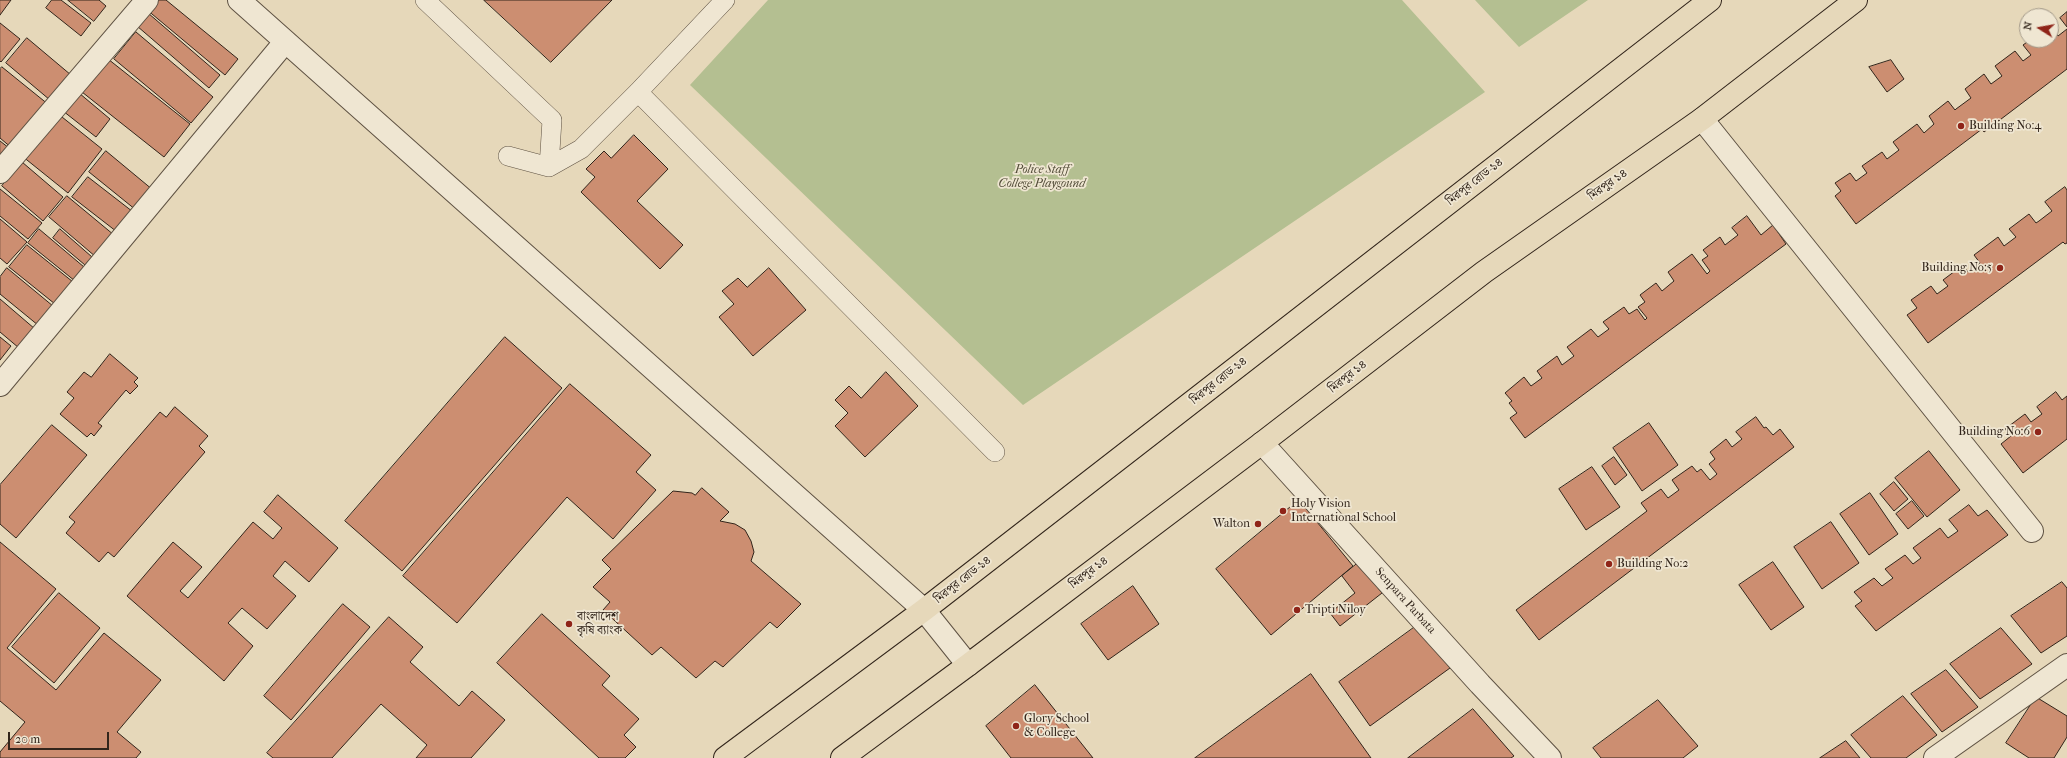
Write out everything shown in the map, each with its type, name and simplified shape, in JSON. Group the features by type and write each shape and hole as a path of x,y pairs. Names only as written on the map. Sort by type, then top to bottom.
{"main road":[{"name":"মিরপুর রোড-১৪","path":"725,758 924,610 1710,0"},
{"name":"মিরপুর ১৪","path":"842,758 968,665 1262,443 1484,272 1702,119 1856,0"}],"street":[{"path":"0,172 147,0"},
{"path":"238,0 924,610 968,665"},
{"path":"0,385 285,42"},
{"path":"1702,119 2032,531"},
{"name":"Senpara Parbata","path":"1262,443 1480,684 1550,758"},
{"path":"1935,758 2063,674"}],"lane":[{"path":"425,0 552,120 549,167"},
{"path":"508,156 549,167 581,149 638,92 722,1"},
{"path":"638,92 995,452"}],"green space":[{"name":"Police Staff College Playgound","path":"768,0 1402,0 1485,92 1023,405 690,85"},
{"path":"1475,0 1588,0 1519,47"}],"building":[{"path":"0,0 11,0 0,15"},
{"path":"52,0 61,0 91,23 81,36 46,8"},
{"path":"68,0 99,0 106,6 94,21"},
{"path":"153,0 166,0 238,59 225,75 146,9"},
{"path":"484,0 612,0 551,62"},
{"path":"2067,12 2067,27 2060,18"},
{"path":"148,13 220,75 209,88 137,26"},
{"path":"0,23 20,39 1,62 0,61"},
{"name":"Building No:4","path":"2067,29 2067,69 1984,132 1982,129 1856,224 1835,196 1841,191 1835,183 1850,173 1856,181 1867,173 1862,166 1882,152 1887,159 1899,150 1893,142 1917,124 1924,133 1934,124 1929,116 1948,101 1955,110 1971,98 1965,89 1984,74 1991,84 2002,76 1995,66 2015,51 2023,61 2031,55 2025,48 2059,48 2059,35"},
{"path":"136,32 213,97 191,123 114,59"},
{"path":"27,38 71,75 50,100 6,63"},
{"path":"108,59 190,124 164,157 82,92"},
{"path":"1891,60 1904,79 1887,92 1869,67"},
{"path":"2,67 49,105 13,149 0,138 0,69"},
{"path":"79,93 110,119 96,137 63,111"},
{"path":"57,113 102,149 68,193 22,156"},
{"path":"634,135 668,169 637,201 683,245 660,269 581,192 595,177 586,169 604,151 611,158"},
{"path":"0,141 9,148 0,159"},
{"path":"106,151 153,190 136,210 89,172"},
{"path":"22,162 63,197 43,221 2,186"},
{"path":"88,177 137,215 121,235 72,197"},
{"name":"Building No:5","path":"2065,187 2067,190 2067,243 2065,244 2063,242 1928,343 1907,315 1917,308 1911,300 1931,286 1937,294 1948,286 1943,280 1963,265 1968,272 1980,263 1974,255 1998,237 2004,246 2016,237 2009,229 2029,214 2036,223 2039,221 2052,211 2045,202"},
{"path":"0,189 42,223 28,239 0,216"},
{"path":"67,196 114,235 96,257 49,217"},
{"path":"1747,216 1761,235 1773,225 1786,244 1525,438 1510,418 1517,413 1509,403 1512,401 1505,393 1524,377 1531,386 1542,378 1537,371 1557,356 1562,365 1574,356 1567,347 1591,329 1598,337 1609,329 1603,322 1624,307 1629,314 1637,309 1645,320 1647,318 1638,307 1645,302 1640,295 1656,283 1662,291 1674,281 1668,272 1692,254 1707,274 1710,271 1702,260 1708,256 1703,250 1720,237 1725,245 1738,235 1732,228"},
{"path":"0,219 27,242 7,264 0,258"},
{"path":"39,229 84,267 75,281 28,243"},
{"path":"60,229 92,257 85,265 53,238"},
{"path":"27,245 78,286 60,308 9,267"},
{"path":"7,268 59,311 44,330 0,294 0,277"},
{"path":"769,268 806,310 753,356 719,317 734,304 722,291 738,278 747,287"},
{"path":"0,299 35,329 19,348 0,332"},
{"path":"0,337 11,346 0,360"},
{"path":"505,337 562,388 402,571 345,521"},
{"path":"110,354 138,378 134,382 138,386 130,394 126,390 98,423 102,426 94,436 91,433 87,437 60,414 74,398 67,392 84,372 91,377"},
{"path":"886,372 918,406 865,457 835,426 848,413 835,400 849,386 861,398"},
{"path":"570,384 651,455 636,472 656,490 613,539 567,497 457,623 403,576"},
{"name":"Building No:6","path":"2056,392 2062,400 2067,396 2067,439 2023,473 2001,444 2011,436 2005,429 2025,414 2031,422 2042,414 2037,407"},
{"path":"175,407 208,436 199,446 205,452 114,557 108,552 99,562 66,533 75,522 69,517 160,412 166,417"},
{"name":"Building No:2","path":"1756,417 1764,428 1766,427 1773,435 1780,429 1794,447 1539,640 1516,610 1647,511 1641,503 1661,489 1668,498 1679,490 1672,480 1692,466 1697,472 1701,469 1710,480 1717,474 1709,464 1715,459 1710,452 1726,439 1732,447 1742,439 1736,432"},
{"path":"1649,423 1678,465 1642,491 1613,448"},
{"path":"52,425 87,455 16,538 0,524 0,485"},
{"path":"1929,451 1960,490 1927,517 1895,478"},
{"path":"1614,457 1627,475 1615,485 1602,466"},
{"path":"1592,467 1620,507 1586,530 1559,489"},
{"path":"1894,482 1908,499 1894,511 1880,494"},
{"path":"702,488 729,512 720,521 735,524 745,530 751,541 754,552 751,561 801,604 777,628 770,622 723,667 715,661 696,678 661,647 652,655 603,610 610,602 593,587 611,569 602,560 673,491 692,493 695,495"},
{"path":"1870,493 1898,534 1869,555 1840,514"},
{"path":"278,495 338,548 309,582 285,561 273,576 296,596 267,629 242,608 228,623 253,646 224,681 127,596 173,542 202,567 180,591 188,598 253,522 273,539 282,528 264,512"},
{"path":"1299,500 1353,566 1271,635 1216,569"},
{"path":"1912,501 1924,516 1908,529 1896,514"},
{"path":"1969,505 1978,516 1987,510 2008,535 1876,631 1855,606 1862,601 1854,592 1874,578 1882,586 1893,578 1885,569 1905,555 1913,564 1921,558 1913,548 1940,528 1948,538 1958,531 1949,520"},
{"path":"1831,522 1859,563 1822,589 1794,547"},
{"path":"0,542 56,589 7,648 56,690 104,633 161,680 117,732 141,752 136,758 0,758 0,752 25,722 0,701"},
{"path":"1773,562 1804,607 1771,630 1739,585"},
{"path":"1358,563 1382,593 1340,626 1330,613 1355,593 1342,576"},
{"path":"2062,582 2067,588 2067,636 2041,653 2011,616"},
{"path":"1133,586 1159,624 1108,660 1081,624"},
{"path":"59,593 100,628 54,683 12,647"},
{"path":"343,604 370,627 291,720 264,696"},
{"path":"542,614 610,676 602,685 639,719 624,735 636,747 625,758 599,758 497,663"},
{"path":"389,617 423,647 410,662 459,706 472,691 505,720 471,758 416,758 427,745 381,704 332,758 273,758 267,753"},
{"path":"1419,624 1450,668 1370,726 1339,682"},
{"path":"2001,628 2032,664 1980,699 1950,664"},
{"path":"1946,670 1978,707 1942,732 1911,694"},
{"path":"1311,674 1371,758 1195,758"},
{"path":"1035,685 1093,758 1011,758 986,726"},
{"path":"1903,696 1937,735 1906,758 1871,758 1851,735"},
{"path":"2036,697 2067,716 2067,737 2054,758 2029,758 2006,743"},
{"path":"1658,700 1698,746 1683,758 1601,758 1593,748"},
{"path":"1473,709 1514,756 1511,758 1408,758"},
{"path":"1846,741 1860,758 1820,758"}],"place":[{"name":"Building No:4","path":"1961,126"},
{"name":"Building No:5","path":"2000,268"},
{"name":"Building No:6","path":"2038,432"},
{"name":"Holy Vision International School","path":"1283,511"},
{"name":"Walton","path":"1258,524"},
{"name":"Building No:2","path":"1609,564"},
{"name":"Tripti Niloy","path":"1297,610"},
{"name":"বাংলাদেশ কৃষি ব্যাংক","path":"569,624"},
{"name":"Glory School & College","path":"1016,726"}]}
